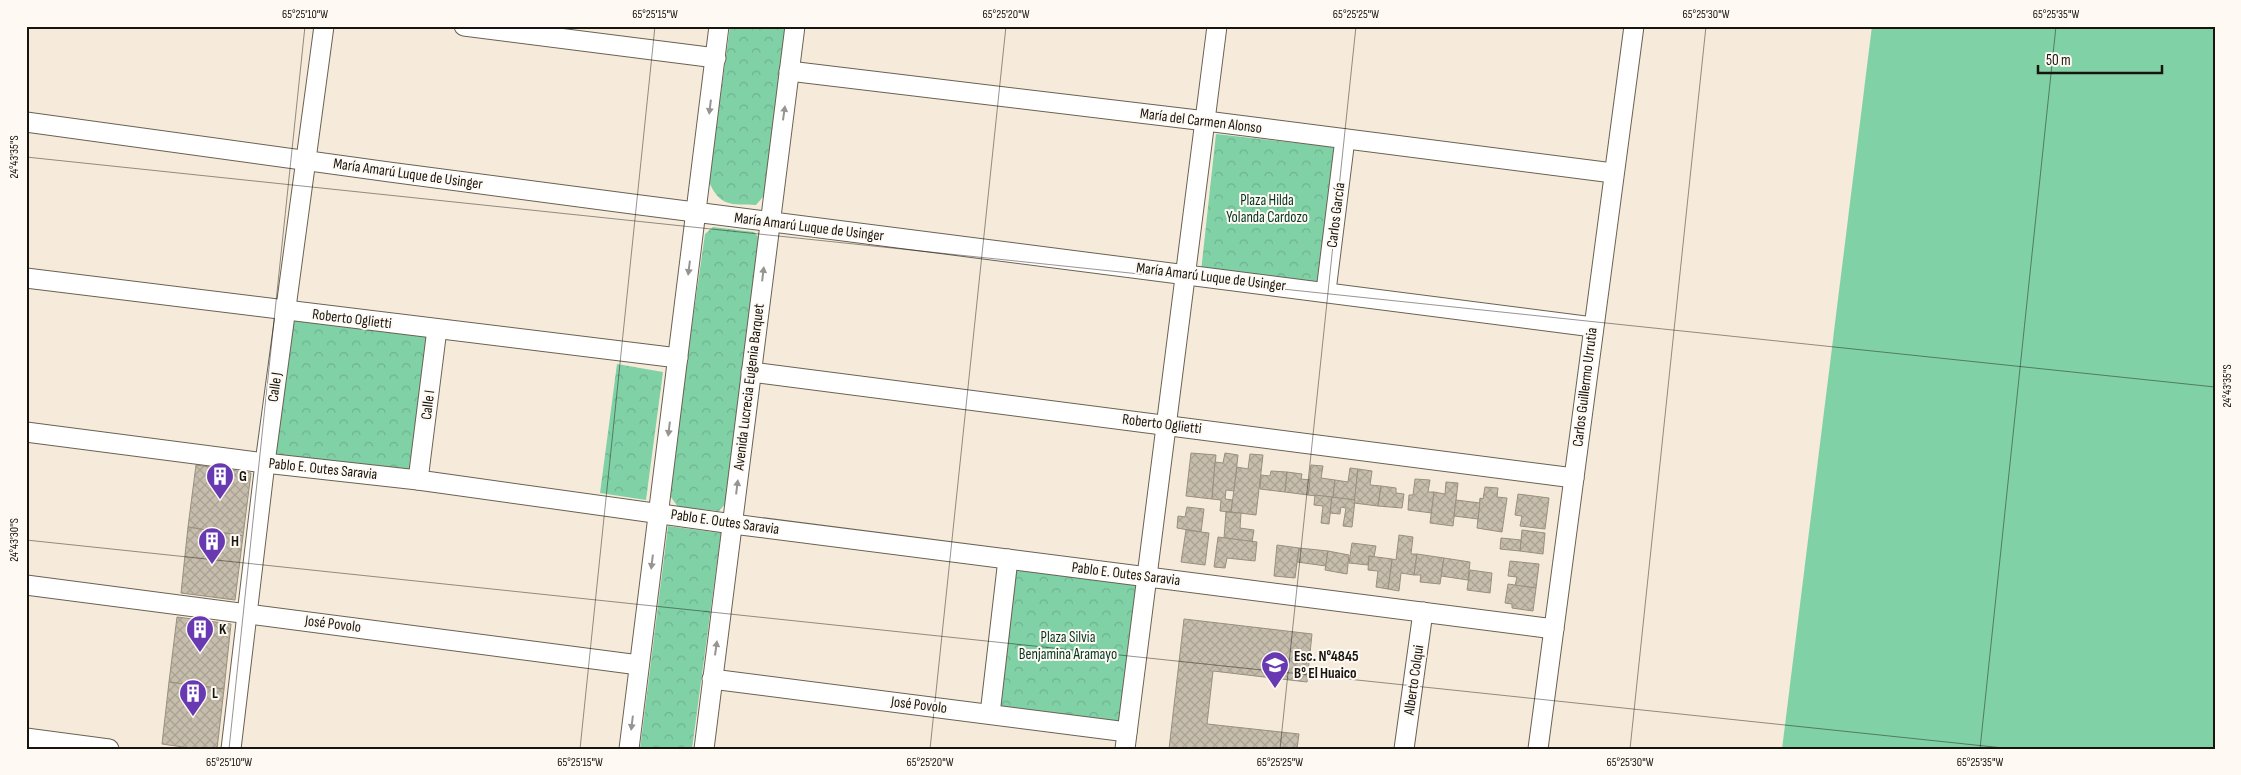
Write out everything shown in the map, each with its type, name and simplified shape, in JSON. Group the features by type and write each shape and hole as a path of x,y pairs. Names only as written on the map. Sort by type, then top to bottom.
{"street":[{"name":"Calle J","path":"231,749 265,463 324,26"},
{"path":"464,26 716,58"},
{"path":"629,749 719,26"},
{"name":"Avenida Lucrecia Eugenia Barquet","path":"704,749 795,26"},
{"path":"1126,741 1217,26"},
{"name":"Carlos Guillermo Urrutia","path":"1538,749 1634,26"},
{"name":"María del Carmen Alonso","path":"789,70 1613,173"},
{"name":"María Amarú Luque de Usinger","path":"26,122 697,213 1326,291 1593,327"},
{"name":"Carlos García","path":"1326,291 1346,139"},
{"name":"Roberto Oglietti","path":"26,278 285,312 678,358"},
{"name":"Calle I","path":"418,480 438,330"},
{"name":"Roberto Oglietti","path":"751,372 1574,478"},
{"name":"Pablo E. Outes Saravia","path":"26,432 265,463 418,480 733,524 1554,629"},
{"path":"990,714 1008,559"},
{"name":"José Povolo","path":"26,585 639,664"},
{"name":"Alberto Colqui","path":"1404,749 1423,612"},
{"name":"José Povolo","path":"712,679 990,714 1126,741"},
{"path":"26,738 109,749"}],"green space":[{"path":"730,26 789,26 768,191 756,205 733,204 722,200 717,196 709,182"},
{"path":"1872,26 2215,26 2215,749 1782,749"},
{"name":"Plaza Hilda Yolanda Cardozo","path":"1216,134 1334,147 1319,284 1201,271"},
{"path":"713,227 754,232 761,240 727,502 719,511 678,507 668,493 705,234"},
{"path":"291,319 430,337 412,473 273,454"},
{"path":"617,364 663,372 646,500 600,493"},
{"path":"668,526 721,533 692,749 640,749"},
{"name":"Plaza Silvia Benjamina Aramayo","path":"1008,559 1147,577 1127,732 990,714"}],"building":[{"path":"1191,453 1216,455 1212,499 1186,496"},
{"path":"1225,453 1238,455 1234,491 1226,490 1225,499 1233,500 1231,512 1220,511 1221,500 1212,499 1215,462 1223,463"},
{"path":"1250,454 1263,455 1256,515 1231,512 1237,467 1248,469"},
{"name":"G","path":"196,465 251,473 243,536 188,527"},
{"path":"1311,465 1323,466 1321,478 1335,480 1333,498 1308,495"},
{"path":"1350,468 1358,469 1355,500 1333,498 1335,480 1348,482"},
{"path":"1358,469 1372,471 1370,485 1381,486 1378,506 1354,503"},
{"path":"1271,471 1287,472 1285,492 1260,489 1261,475 1270,476"},
{"path":"1287,472 1302,474 1301,479 1310,480 1308,495 1285,492"},
{"path":"1415,479 1430,480 1428,492 1434,492 1432,513 1408,510 1409,495 1413,495"},
{"path":"1446,482 1458,483 1453,526 1430,523 1434,492 1445,494"},
{"path":"1381,486 1396,488 1396,493 1404,494 1402,508 1378,506"},
{"path":"1485,487 1498,488 1497,497 1507,498 1502,532 1477,528 1480,498 1483,499"},
{"path":"1518,494 1549,498 1545,529 1520,526 1522,516 1515,515"},
{"path":"1315,495 1332,497 1329,524 1321,523 1323,506 1314,505"},
{"path":"1332,497 1355,500 1352,527 1343,526 1346,508 1341,507 1340,514 1330,513"},
{"path":"1456,500 1480,503 1478,519 1454,516"},
{"path":"1187,507 1204,509 1201,532 1177,528 1178,516 1185,517"},
{"path":"1226,512 1241,513 1240,528 1254,530 1252,542 1224,538"},
{"name":"H","path":"188,527 243,536 235,600 181,593"},
{"path":"1186,530 1209,533 1205,565 1181,562"},
{"path":"1522,530 1545,533 1543,554 1520,551"},
{"path":"1399,535 1413,537 1411,554 1417,554 1414,575 1401,573 1399,591 1388,589 1392,559 1396,560"},
{"path":"1218,537 1257,542 1255,561 1227,558 1225,568 1214,567"},
{"path":"1501,538 1521,540 1520,551 1500,549"},
{"path":"1352,543 1376,546 1374,557 1369,556 1368,565 1349,563"},
{"path":"1277,545 1299,548 1295,578 1274,576"},
{"path":"1299,548 1328,551 1326,566 1297,562"},
{"path":"1328,551 1349,555 1347,574 1325,570"},
{"path":"1417,554 1444,558 1440,584 1420,582 1421,575 1414,575"},
{"path":"1369,556 1392,559 1388,589 1376,587 1378,571 1368,570"},
{"path":"1444,558 1470,562 1468,580 1441,576"},
{"path":"1510,561 1539,564 1536,588 1515,586 1517,577 1508,576"},
{"path":"1470,570 1492,573 1490,593 1467,590"},
{"path":"1508,584 1536,588 1533,611 1512,608 1512,604 1505,603"},
{"name":"K","path":"177,617 231,624 224,689 169,682"},
{"path":"1184,619 1312,634 1307,682 1213,671 1207,724 1299,734 1297,749 1169,749"},
{"name":"L","path":"169,682 224,689 217,749 197,749 162,744"}],"place":[{"name":"G","path":"220,500"},
{"name":"H","path":"212,565"},
{"name":"K","path":"200,653"},
{"name":"Esc. N°4845 B° El Huaico","path":"1275,689"},
{"name":"L","path":"193,717"}]}
